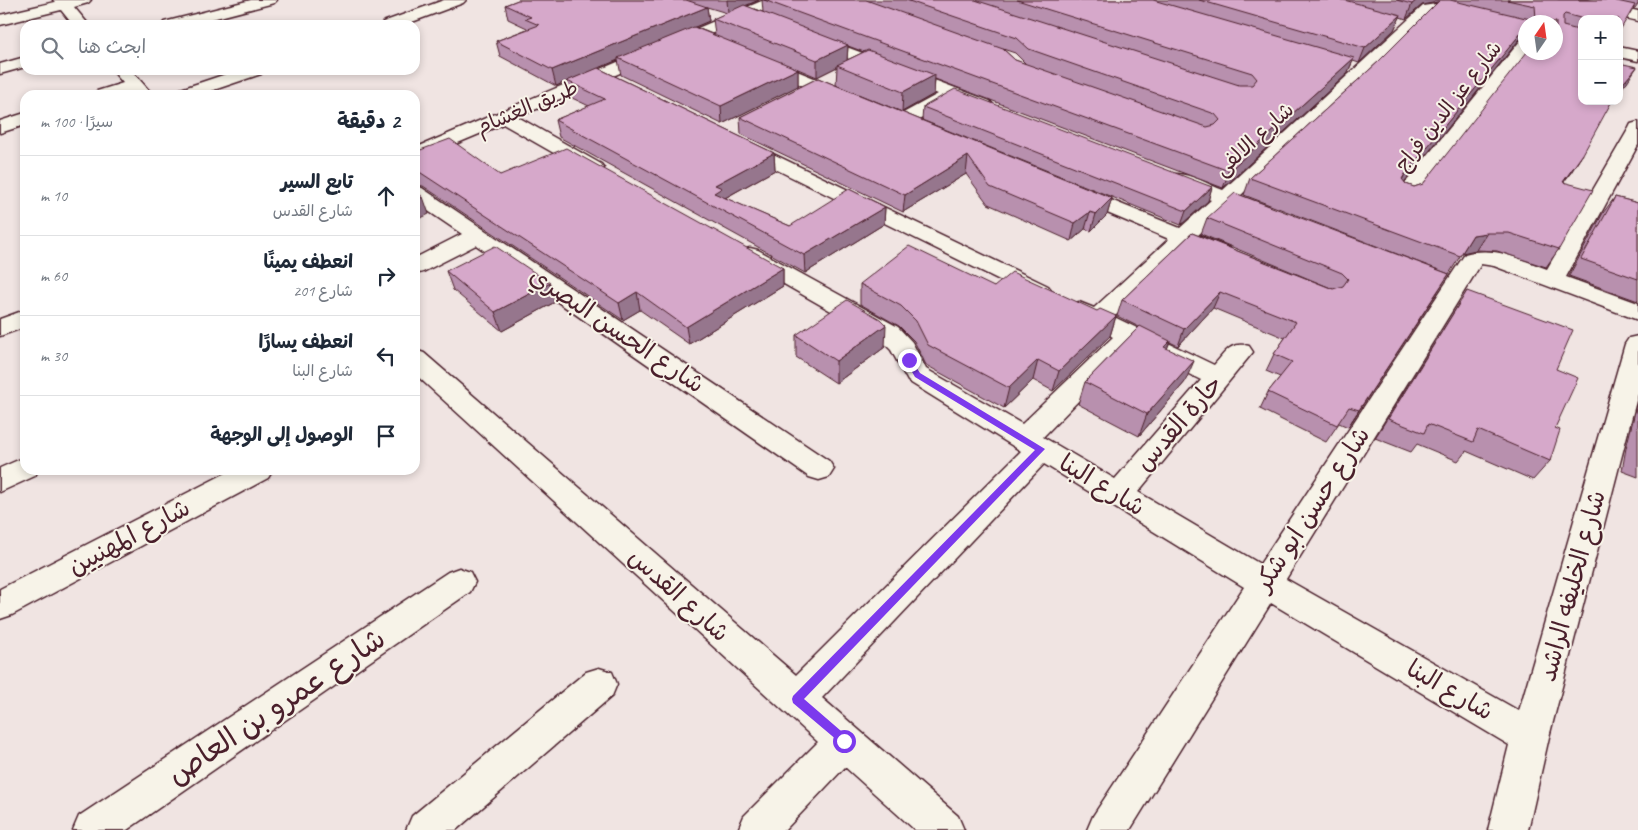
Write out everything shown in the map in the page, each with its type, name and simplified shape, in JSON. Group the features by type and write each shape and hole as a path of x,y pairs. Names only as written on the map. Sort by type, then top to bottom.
{"street":[{"path":"0,20 63,2 83,0"},
{"path":"190,20 269,0"},
{"path":"403,20 458,0"},
{"name":"طريق الغشام","path":"420,153 777,0"},
{"path":"1568,0 1638,16"},
{"path":"63,2 77,20"},
{"name":"شارع الالفى","path":"1097,319 1182,236 1225,198 1401,24 1428,9 1437,8 1449,9 1518,26"},
{"path":"704,13 771,24"},
{"path":"798,34 998,110"},
{"path":"696,35 722,46"},
{"path":"1629,54 1638,38"},
{"name":"شارع عز الدين فراج","path":"1405,196 1518,54"},
{"path":"748,56 823,82 860,103"},
{"path":"823,82 867,60"},
{"path":"0,69 20,63"},
{"path":"126,75 140,90"},
{"path":"196,90 240,75"},
{"path":"602,75 627,88"},
{"path":"904,121 952,93"},
{"path":"504,117 615,179"},
{"path":"0,126 20,120"},
{"path":"1553,279 1638,128"},
{"path":"721,134 1218,378"},
{"path":"1161,173 1280,219"},
{"path":"1056,184 1235,259"},
{"name":"شارع الحسن البصري","path":"420,195 819,469"},
{"path":"420,264 478,235"},
{"name":"شارع البنا","path":"726,242 889,333 903,346 911,367 918,375 1266,583 1530,737"},
{"name":"شارع حسن ابو شكر","path":"1107,830 1266,583 1445,283 1473,259 1484,257 1500,260 1638,312"},
{"path":"0,328 20,320"},
{"path":"797,699 1033,444 1129,335"},
{"name":"شارع الخليفه الراشد","path":"1508,830 1530,737 1638,344"},
{"name":"حارة القدس","path":"1118,495 1240,352"},
{"name":"شارع القدس","path":"420,363 944,830"},
{"path":"0,481 20,471"},
{"name":"شارع المهنيين","path":"0,604 248,475"},
{"name":"شارع عمرو بن العاص","path":"93,830 459,582"},
{"path":"426,830 599,684"},
{"path":"758,830 844,741"}],"building":[{"path":"518,0 686,0 707,7 552,70 496,41 539,25 525,19 531,17 505,5"},
{"path":"764,0 866,0 1003,49 1015,60 1207,127 1215,125 1220,120 1215,114 1029,49 1017,38 906,0 975,0 1239,85 1252,85 1257,79 1252,73 1017,0 1153,0 1354,58 1229,171"},
{"path":"1199,0 1344,0 1401,15 1365,48"},
{"path":"1396,0 1417,0 1412,4"},
{"path":"1440,0 1450,0 1518,16 1518,37 1405,174 1402,179 1406,184 1414,187 1423,184 1521,60 1563,60 1563,26 1578,30 1578,105 1610,105 1583,154 1563,182 1593,190 1559,249 1509,233 1487,233 1473,235 1460,256 1250,178 1378,62"},
{"path":"1507,0 1612,0 1635,5 1623,25 1623,15 1578,15 1578,17 1565,14 1563,16 1536,15 1535,6"},
{"path":"744,5 848,45 817,60 713,19"},
{"path":"694,27 798,69 721,106 618,58"},
{"path":"868,50 935,75 903,92 837,65"},
{"path":"1623,64 1637,67 1623,83"},
{"path":"598,68 774,153 715,185 722,188 714,193 790,226 849,189 885,207 804,255 555,120 605,99 567,81"},
{"path":"818,78 1112,198 1096,214 1090,212 1075,223 990,187 968,156 905,195 740,117"},
{"path":"955,89 1212,187 1186,211 923,107"},
{"path":"450,139 500,175 566,148 783,268 686,327 637,292 619,303 420,172 420,150"},
{"path":"1235,193 1449,274 1359,410 1349,407 1337,425 1268,392 1292,362 1274,354 1296,322 1220,292 1184,329 1122,300 1192,233 1333,289 1343,286 1348,279 1342,273 1207,218"},
{"path":"1615,197 1638,203 1638,279 1581,259"},
{"path":"495,246 550,283 495,312 446,271"},
{"path":"909,246 994,287 1012,272 1097,311 1100,309 1116,316 1059,371 1038,360 1009,388 928,345 916,321 901,306 860,284"},
{"path":"1467,291 1573,330 1556,369 1578,378 1555,428 1560,430 1550,461 1478,430 1473,442 1428,424 1424,433 1388,419"},
{"path":"847,300 880,319 886,325 836,361 796,335"},
{"path":"1140,326 1170,341 1164,347 1194,361 1147,414 1085,382"}],"route":[{"path":"844,741 797,699 1041,449 918,375 911,367 909,360"}]}
